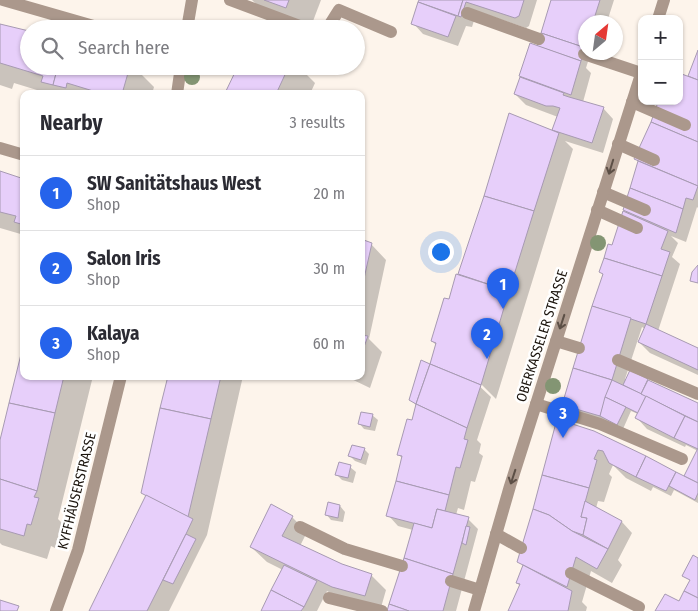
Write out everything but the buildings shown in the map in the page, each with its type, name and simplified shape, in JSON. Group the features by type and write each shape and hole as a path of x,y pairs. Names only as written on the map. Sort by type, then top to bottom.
{"street":[{"path":"3,0 73,20"},
{"path":"189,20 192,0"},
{"path":"230,0 284,20"},
{"path":"659,15 664,0"},
{"path":"333,20 339,10 363,20"},
{"path":"467,13 539,39"},
{"path":"365,21 391,32"},
{"path":"603,60 638,71"},
{"path":"178,90 180,75"},
{"name":"OBERKASSELER STRASSE","path":"474,611 536,404 638,82"},
{"path":"632,102 685,125"},
{"path":"618,144 654,160"},
{"path":"0,148 20,154"},
{"path":"603,192 645,210"},
{"path":"597,210 637,228"},
{"path":"556,341 579,348"},
{"path":"618,360 698,394"},
{"name":"KYFFHÄUSERSTRASSE","path":"56,611 78,550 120,380"},
{"path":"536,404 600,424 682,459"},
{"path":"300,527 345,549 402,566"},
{"path":"496,534 521,548"},
{"path":"571,573 639,606"},
{"path":"451,581 480,590"},
{"path":"329,598 382,611"}],"place":[{"name":"SW Sanitätshaus West","path":"503,309"},
{"name":"Salon Iris","path":"487,359"},
{"name":"Kalaya","path":"563,438"}]}
